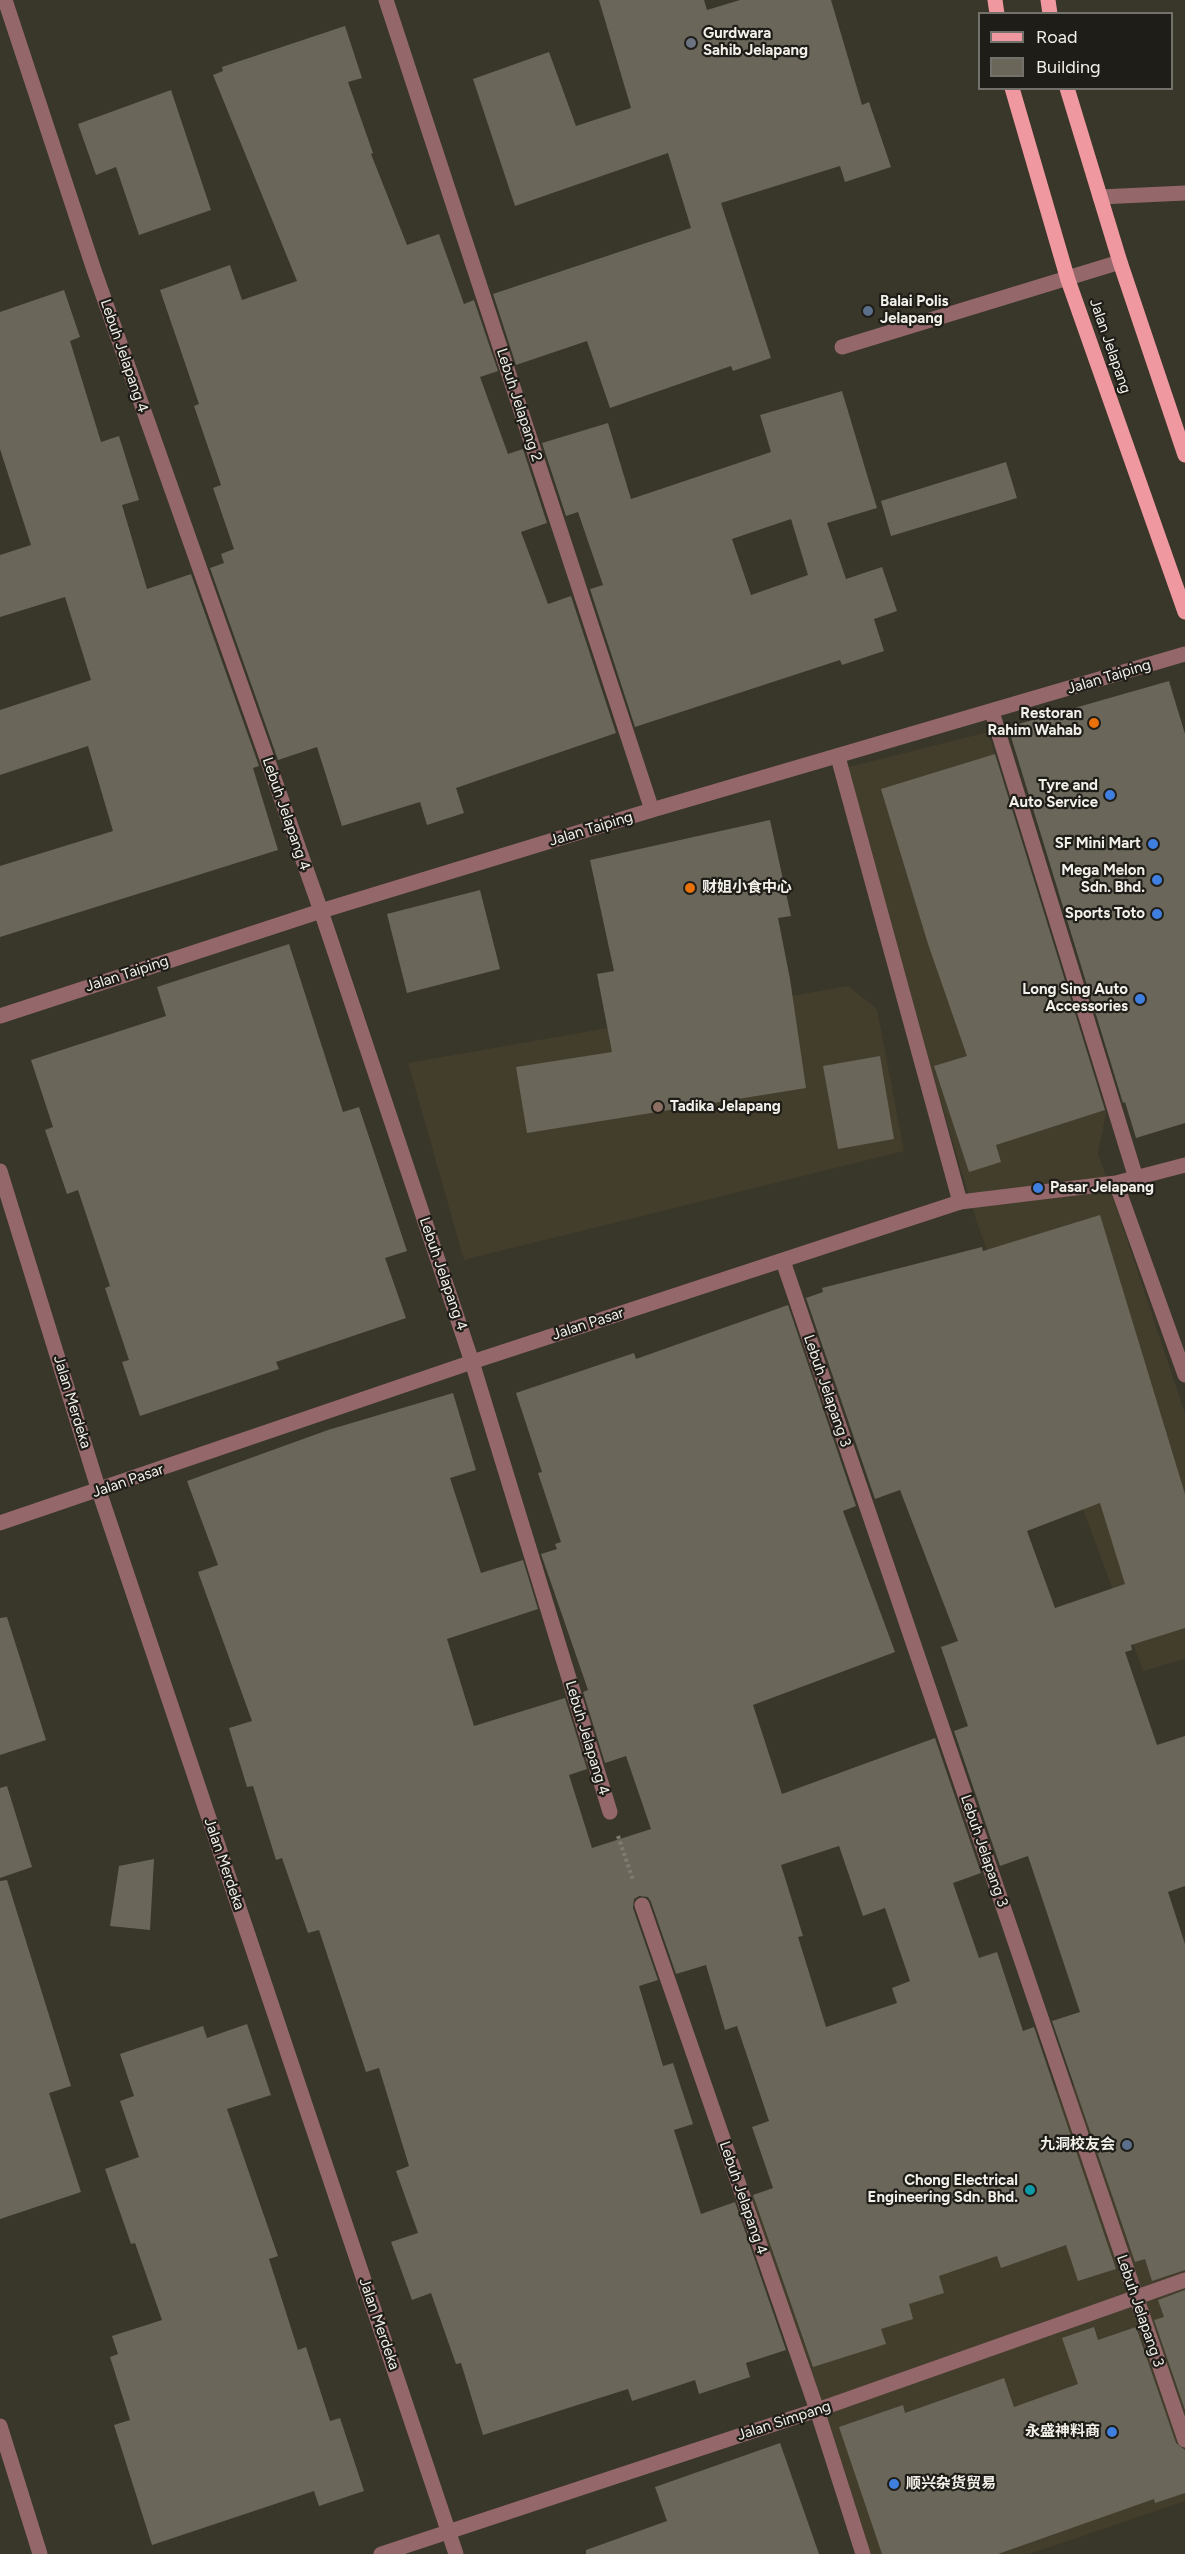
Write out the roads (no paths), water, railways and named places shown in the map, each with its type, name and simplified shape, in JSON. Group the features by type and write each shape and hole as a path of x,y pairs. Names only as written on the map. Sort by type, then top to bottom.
{"main road":[{"name":"Jalan Jelapang","path":"1013,90 1068,280 1185,612"},
{"path":"1068,90 1120,262 1185,455"}],"street":[{"name":"Lebuh Jelapang 4","path":"5,0 94,270 321,911 472,1362 610,1812"},
{"name":"Lebuh Jelapang 2","path":"386,0 652,810"},
{"path":"1100,197 1185,193"},
{"path":"842,347 1068,280 1120,262"},
{"name":"Jalan Taiping","path":"0,1016 321,911 652,810 1185,654"},
{"path":"992,712 1136,1178"},
{"path":"838,757 960,1202"},
{"name":"Jalan Pasar","path":"0,1523 472,1362 960,1202 1116,1183 1185,1165"},
{"name":"Jalan Merdeka","path":"0,1171 99,1491 456,2554"},
{"path":"1116,1183 1185,1375"},
{"name":"Lebuh Jelapang 3","path":"783,1261 1185,2440"},
{"name":"Lebuh Jelapang 4","path":"642,1905 817,2410 864,2554"},
{"name":"Jalan Simpang","path":"381,2554 817,2410 1185,2280"},
{"path":"0,2426 40,2554"}],"place":[{"name":"Gurdwara Sahib Jelapang","path":"691,43"},
{"name":"Balai Polis Jelapang","path":"868,311"},
{"name":"Restoran Rahim Wahab","path":"1094,723"},
{"name":"Tyre and Auto Service","path":"1110,795"},
{"name":"SF Mini Mart","path":"1153,844"},
{"name":"Mega Melon Sdn. Bhd.","path":"1157,880"},
{"name":"财姐小食中心","path":"690,888"},
{"name":"Sports Toto","path":"1157,914"},
{"name":"Long Sing Auto Accessories","path":"1140,999"},
{"name":"Tadika Jelapang","path":"658,1107"},
{"name":"Pasar Jelapang","path":"1038,1188"},
{"name":"九洞校友会","path":"1127,2145"},
{"name":"Chong Electrical Engineering Sdn. Bhd.","path":"1030,2190"},
{"name":"永盛神料商","path":"1112,2432"},
{"name":"顺兴杂货贸易","path":"894,2484"}]}
